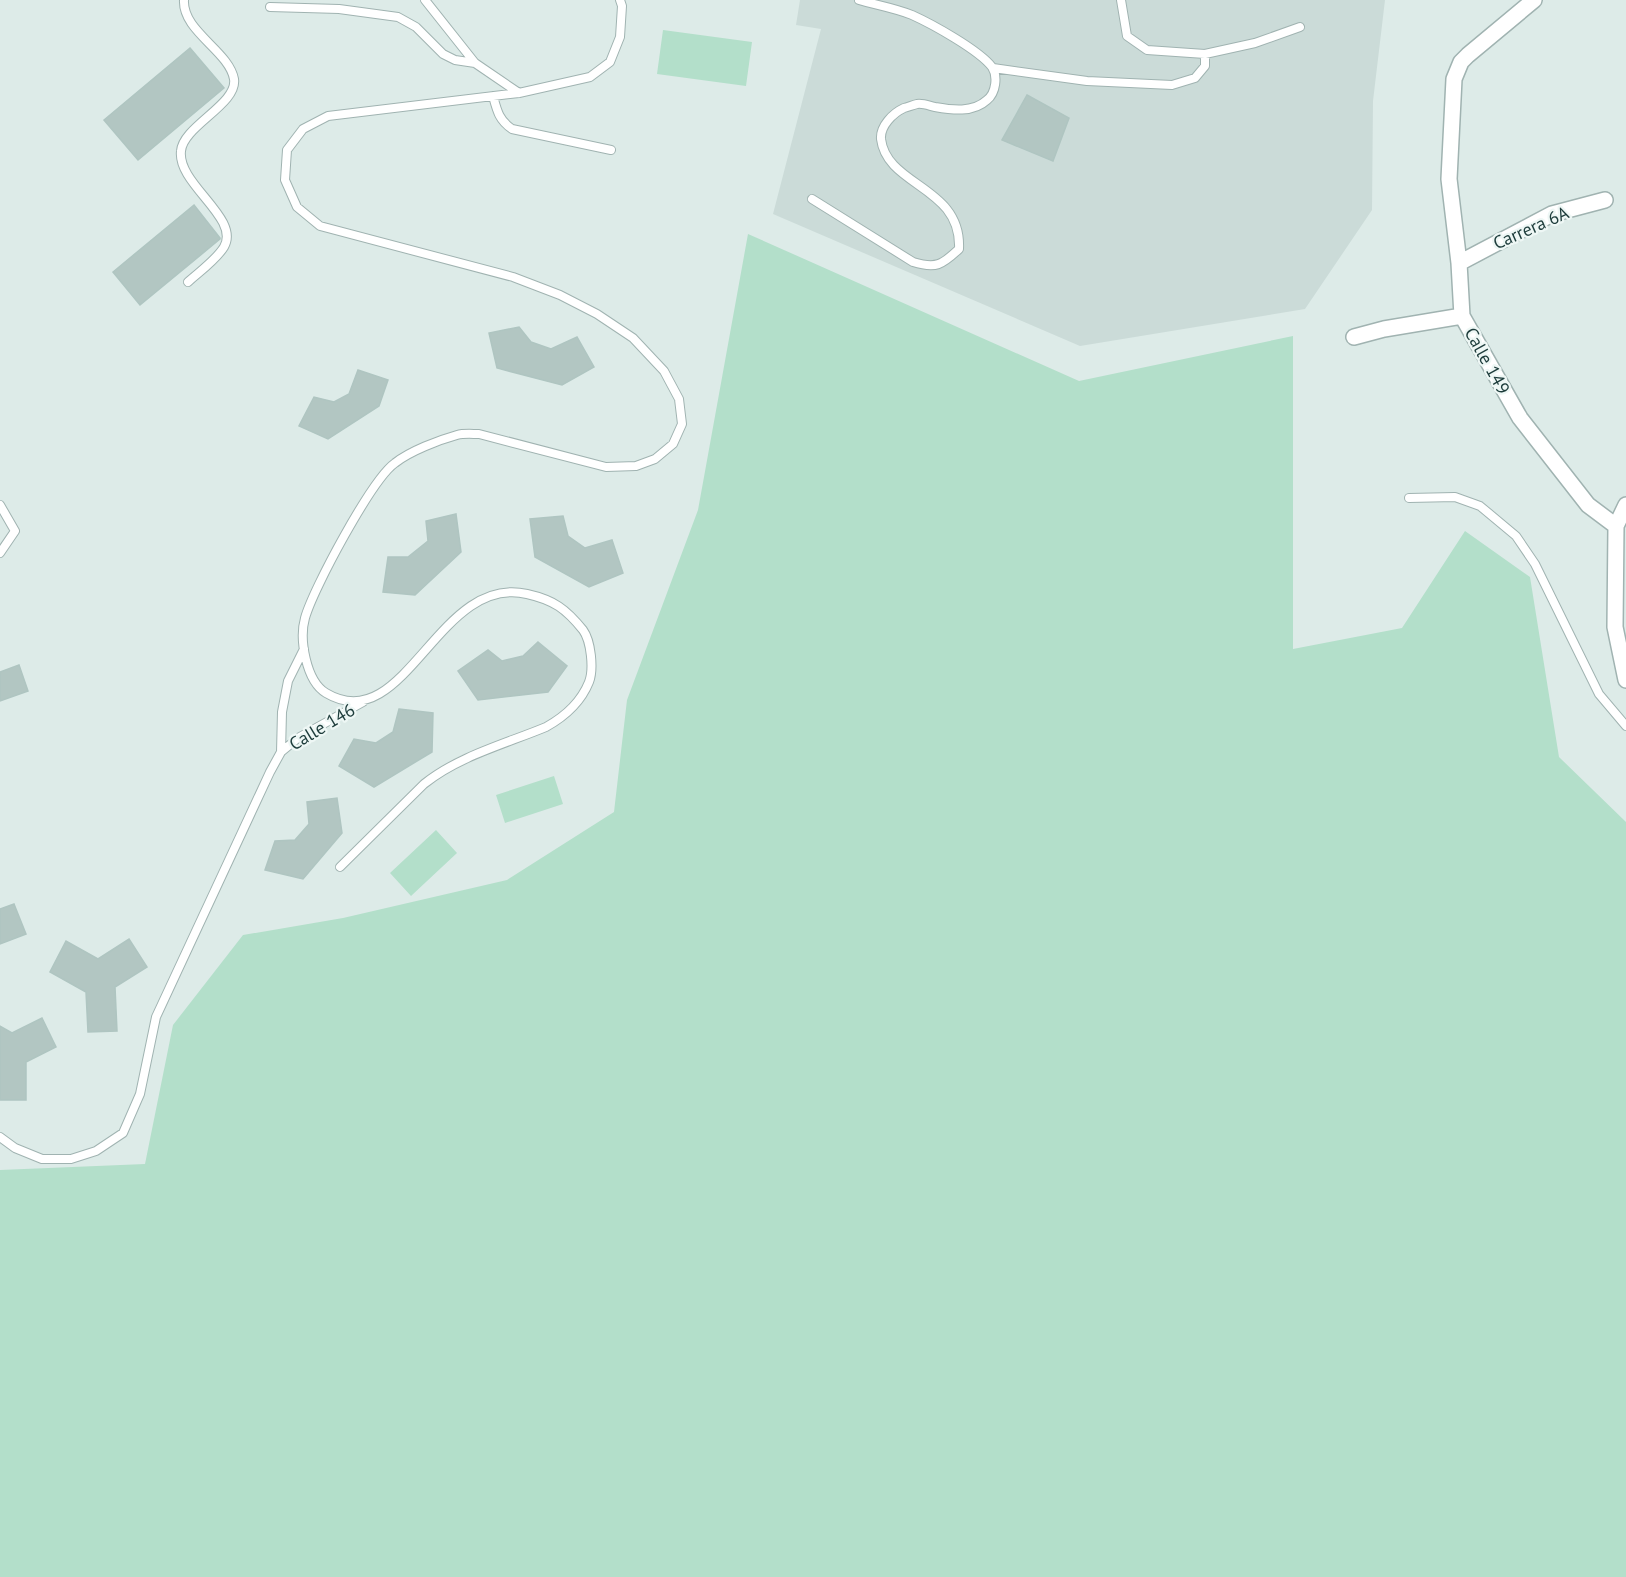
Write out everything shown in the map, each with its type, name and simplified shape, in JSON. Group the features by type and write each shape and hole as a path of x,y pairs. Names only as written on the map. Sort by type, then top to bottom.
{"street":[{"name":"Calle 149","path":"1534,0 1461,62 1454,79 1449,179 1460,263 1462,316 1520,418 1588,505 1616,526"},
{"name":"Carrera 6A","path":"1460,263 1552,214 1605,200"},
{"path":"1354,337 1384,329 1462,316"},
{"path":"1626,505 1616,526 1616,627 1626,680"}],"lane":[{"path":"184,0 187,17 231,70 235,82 230,94 188,137 180,150 182,163 190,180 222,220 227,240 223,249 188,282"},
{"path":"425,0 475,63 519,93"},
{"path":"363,702 341,700 324,692 312,679 303,649 304,620 332,557 382,474 402,459 459,434 479,434 606,467 636,466 655,459 673,444 682,424 679,399 664,371 633,338 597,314 560,295 513,276 320,226 297,207 285,180 287,150 303,129 328,116 519,93 590,77 610,63 620,37 622,6 620,0"},
{"path":"859,0 910,14 969,47 993,68 1087,81 1172,85 1195,78 1205,66 1205,54"},
{"path":"1121,0 1127,36 1147,50 1205,54 1255,43 1300,27"},
{"path":"270,7 339,9 398,17 416,27 443,54 455,60 475,63"},
{"path":"812,199 913,262 931,267 947,260 959,249 960,236 957,225 934,194 894,166 885,152 881,140 882,132 890,118 901,110 919,104 952,110 969,109 988,100 994,92 993,68"},
{"path":"493,96 497,112 503,122 512,129 611,150"},
{"path":"1409,498 1455,497 1479,506 1516,536 1535,564 1599,694 1626,726"},
{"path":"0,505 15,531 0,553"},
{"name":"Calle 146","path":"281,752 298,738 383,691 403,676 447,625 471,605 496,593 520,592 546,598 568,612 585,633 591,652 590,681 573,707 561,719 438,772 423,784 340,867"},
{"name":"Calle 146","path":"281,752 282,712 288,681 303,649"},
{"path":"0,1137 15,1148 42,1159 71,1159 96,1151 123,1132 140,1094 156,1017 281,752"}],"shaded area":[{"path":"800,0 1385,0 1373,101 1372,210 1305,309 1080,346 773,214 821,29 796,25"}],"green space":[{"path":"663,30 752,42 746,86 657,74"},
{"path":"748,234 1079,381 1293,336 1293,649 1402,628 1465,531 1530,577 1559,757 1626,822 1626,1577 0,1577 0,1170 145,1164 173,1025 243,935 343,918 507,880 614,812 627,700 698,510"},
{"path":"554,776 563,804 505,823 496,795"},
{"path":"436,830 457,853 411,896 390,873"}],"building":[{"path":"190,48 224,88 138,160 104,120"},
{"path":"1027,95 1069,118 1053,161 1002,140"},
{"path":"194,205 220,239 140,305 113,272"},
{"path":"519,327 531,342 551,349 577,337 594,367 562,385 497,368 489,333"},
{"path":"358,370 388,380 379,406 328,439 299,426 314,397 334,402 349,394"},
{"path":"456,514 461,552 415,595 383,592 388,557 408,557 428,541 426,521"},
{"path":"563,516 568,536 585,548 612,540 623,573 589,587 535,557 530,519"},
{"path":"538,642 567,666 548,692 478,700 458,671 488,650 502,661 523,656"},
{"path":"19,665 28,691 0,701 0,672"},
{"path":"399,709 433,713 432,752 374,787 339,766 354,739 376,743 393,732"},
{"path":"337,798 342,833 303,879 265,870 275,841 295,840 309,824 307,802"},
{"path":"14,904 26,934 0,944 0,909"},
{"path":"129,939 147,967 115,987 117,1031 88,1032 86,992 50,972 66,941 98,959"},
{"path":"42,1018 56,1047 26,1062 26,1100 0,1100 0,1026 12,1033"}]}
